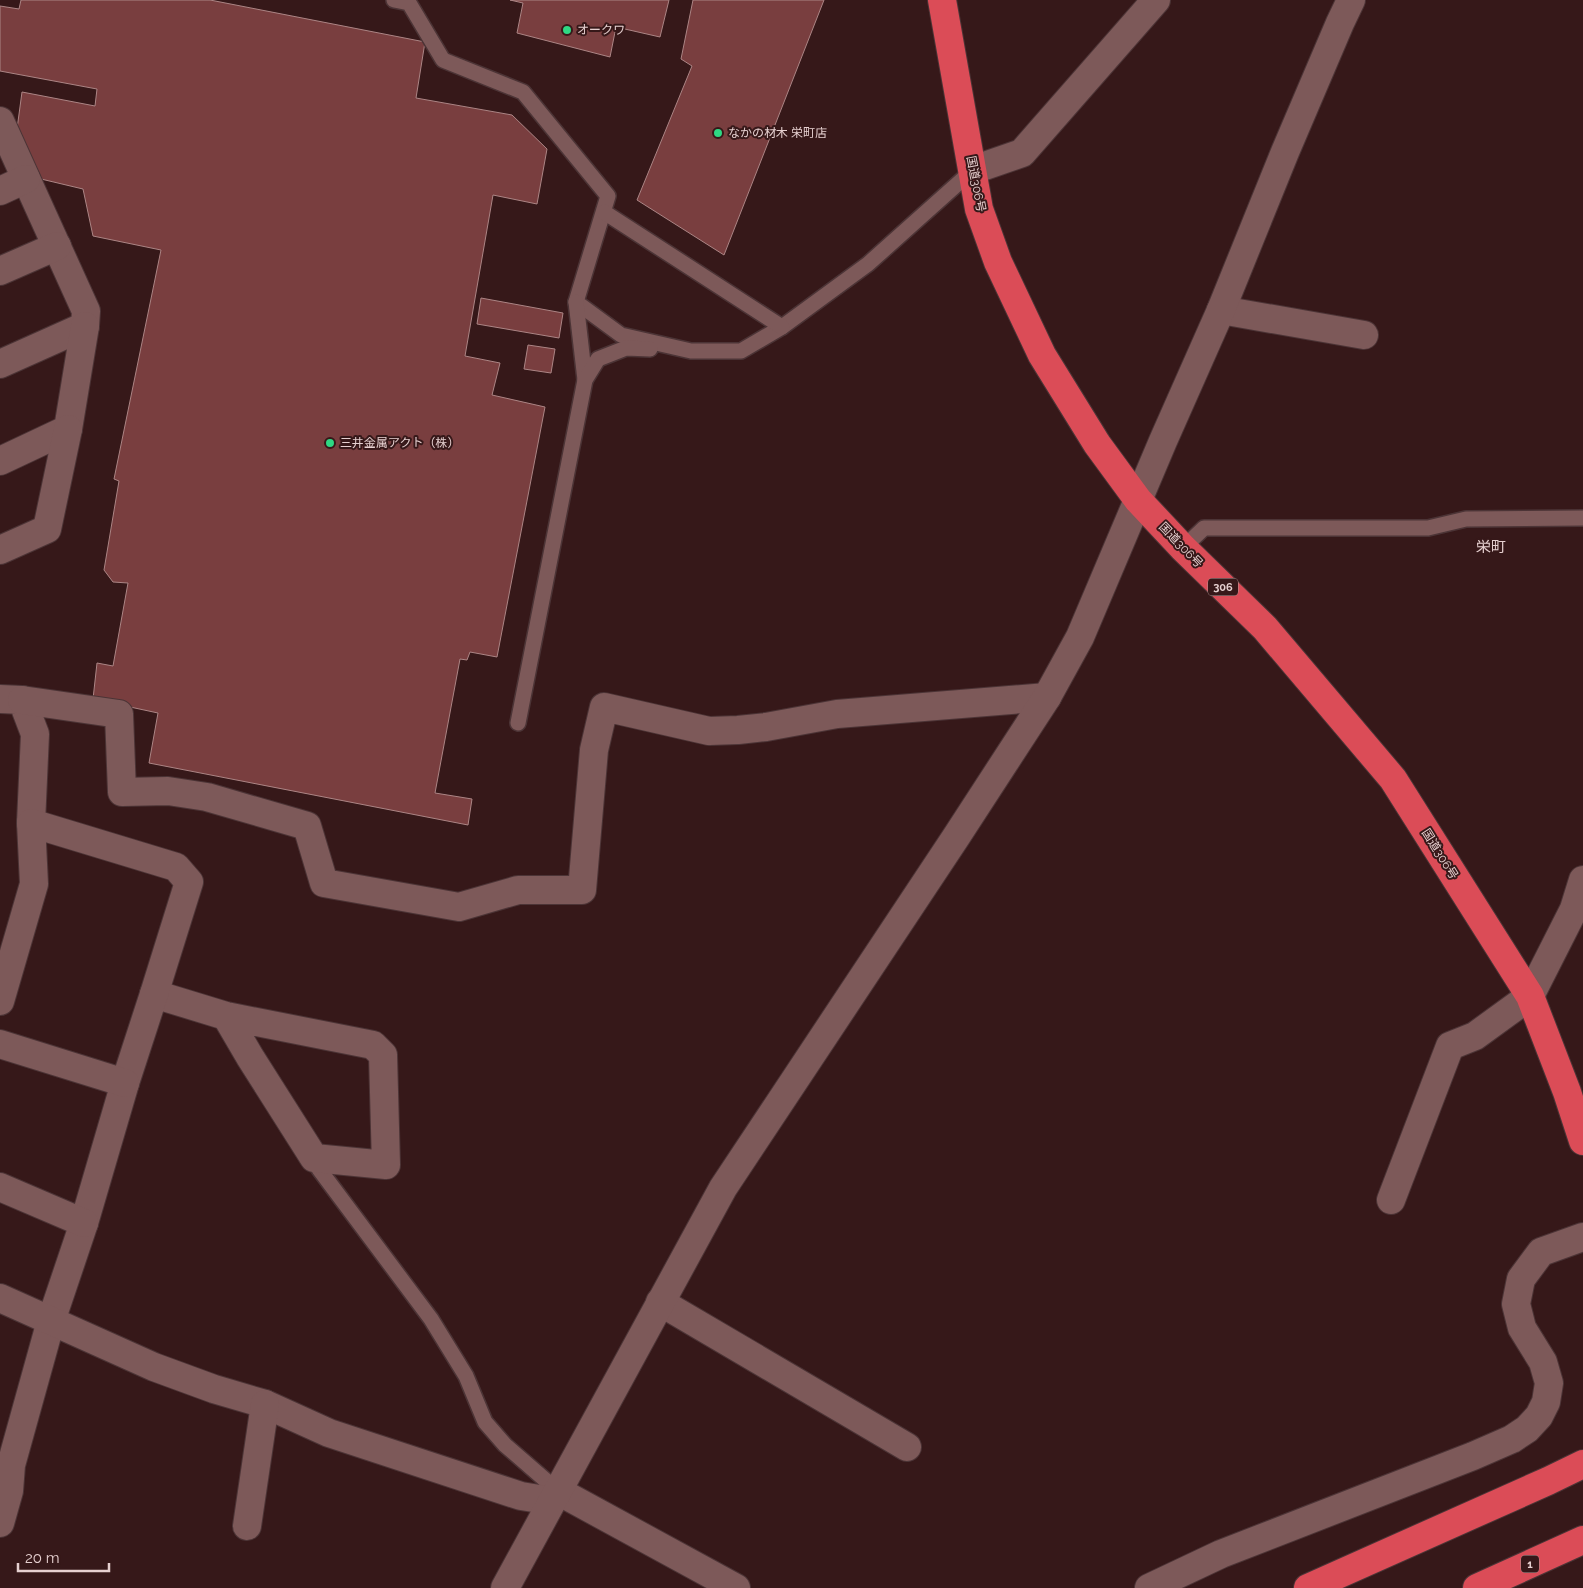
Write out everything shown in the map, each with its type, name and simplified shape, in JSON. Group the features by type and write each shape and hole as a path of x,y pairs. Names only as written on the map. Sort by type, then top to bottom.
{"highway":[{"name":"国道306号","path":"942,0 979,209 998,262 1042,355 1097,444 1138,500 1182,548 1265,628 1393,779 1530,996 1567,1092 1583,1141"},
{"path":"1308,1588 1583,1464"},
{"name":"1","path":"1477,1588 1583,1540"}],"street":[{"path":"973,170 1022,153 1156,0"},
{"path":"505,1588 723,1188 1047,697 1080,637 1163,440 1221,310 1285,152 1351,0"},
{"path":"0,120 86,311 68,429 47,529 0,550"},
{"path":"0,190 26,179"},
{"path":"0,271 57,246"},
{"path":"1221,310 1364,335"},
{"path":"0,364 85,326"},
{"path":"0,461 68,429"},
{"path":"11,699 119,714 122,792 168,791 207,797 307,826 324,883 459,907 518,890 582,890 594,750 604,707 709,731 766,727 837,714 1047,697"},
{"path":"0,1001 34,884 31,823 35,734 11,699"},
{"path":"0,1523 9,1491 5,1463 84,1223 125,1083 189,882 176,867 31,823"},
{"path":"1391,1200 1450,1046 1475,1036 1530,996 1574,909 1583,880"},
{"path":"154,994 226,1016 372,1044 383,1055 386,1165 314,1158 250,1058 226,1016"},
{"path":"0,1044 125,1083"},
{"path":"0,1187 84,1223"},
{"path":"1149,1588 1221,1554 1473,1456 1512,1439 1527,1429 1539,1416 1546,1402 1549,1383 1543,1362 1522,1328 1516,1304 1521,1279 1541,1252 1583,1237"},
{"path":"0,1298 154,1366 214,1389 265,1404 328,1433 521,1496 555,1496 736,1588"},
{"path":"660,1302 907,1447"},
{"path":"247,1526 265,1404"}],"lane":[{"path":"394,0 409,3 443,60 524,92 608,196 576,302 585,380 518,723"},
{"path":"585,380 598,359 626,348 741,351 782,327 868,264 973,170"},
{"path":"604,212 782,327"},
{"path":"576,302 621,335 692,351"},
{"path":"1182,548 1204,528 1428,528 1466,519 1583,518"},
{"path":"314,1158 319,1169 431,1319 466,1376 485,1422 555,1496"}],"building":[{"name":"三井金属アクト（株）","path":"21,0 210,0 425,42 416,98 512,115 547,149 537,204 493,195 465,356 500,363 492,395 545,407 497,657 470,652 467,660 460,659 435,793 472,799 468,825 149,763 158,713 93,699 97,663 113,666 128,583 113,582 104,570 119,481 114,479 161,250 93,236 83,189 41,179 17,129 22,92 95,106 97,89 0,71 0,6 19,9"},
{"name":"オークワ","path":"510,0 669,0 660,37 616,27 610,57 517,33 523,3"},
{"name":"なかの材木 栄町店","path":"693,0 824,0 724,255 637,200 692,66 681,59"},
{"path":"481,298 563,313 559,338 477,324"},
{"path":"528,345 555,349 551,373 524,369"}],"place":[{"name":"オークワ","path":"567,30"},
{"name":"なかの材木 栄町店","path":"718,133"},
{"name":"三井金属アクト（株）","path":"330,443"}],"district":[{"name":"栄町","path":"1491,547"}]}
